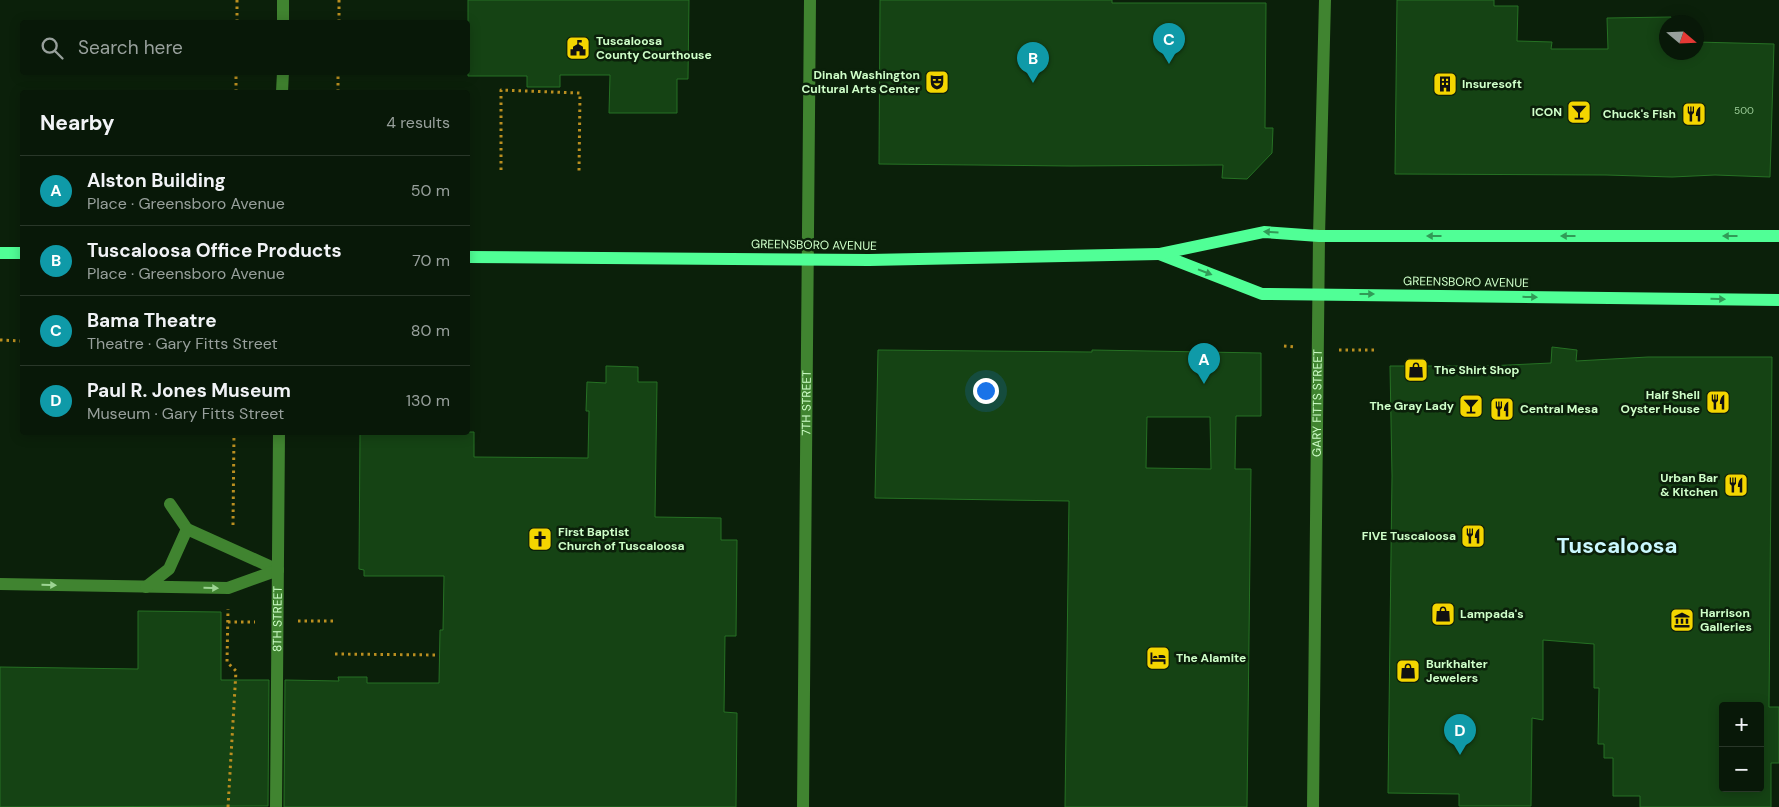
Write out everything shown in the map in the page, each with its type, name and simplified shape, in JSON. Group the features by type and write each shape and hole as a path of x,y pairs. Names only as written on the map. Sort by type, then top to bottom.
{"main road":[{"name":"GREENSBORO AVENUE","path":"470,257 870,260 1159,254 1264,232 1319,236 1779,236"},
{"path":"0,253 20,253"},
{"name":"GREENSBORO AVENUE","path":"1159,254 1262,294 1779,300"}],"street":[{"path":"283,0 283,20"},
{"name":"7TH STREET","path":"803,807 810,0"},
{"name":"GARY FITTS STREET","path":"1313,807 1318,294 1325,0"},
{"path":"282,75 282,90"},
{"name":"8TH STREET","path":"276,807 279,435"},
{"path":"170,504 187,528 278,570"},
{"path":"146,586 169,569 187,528"},
{"path":"0,584 228,588 278,570"}],"path":[{"path":"237,0 237,20"},
{"path":"339,0 339,20"},
{"path":"236,75 236,90"},
{"path":"338,75 338,90"},
{"path":"501,170 501,90 546,89 580,92 580,171"},
{"path":"0,340 20,341"},
{"path":"231,548 234,435"},
{"path":"228,588 227,662 236,671 228,807"},
{"path":"335,654 439,655"}],"building":[{"name":"Tuscaloosa County Courthouse","path":"468,0 689,0 688,79 677,79 677,113 609,113 610,75 560,75 560,87 527,87 527,76 468,76 470,75 470,20 468,20"},
{"path":"880,0 1112,0 1112,3 1266,3 1265,128 1273,128 1272,153 1247,179 1222,178 1223,165 879,164"},
{"path":"1397,0 1494,0 1494,6 1518,6 1517,41 1552,42 1551,49 1608,49 1607,18 1659,17 1659,60 1704,60 1704,42 1774,44 1770,177 1715,175 1672,177 1395,174"},
{"path":"1552,347 1577,350 1576,361 1648,357 1772,357 1769,707 1779,707 1779,763 1771,763 1771,807 1640,807 1640,796 1613,796 1613,758 1604,758 1604,744 1598,744 1599,688 1594,688 1594,644 1543,640 1543,720 1532,718 1531,806 1459,806 1459,794 1388,793 1392,476 1390,366 1487,366 1551,363"},
{"path":"878,350 1092,352 1092,350 1261,353 1261,416 1236,416 1235,469 1251,469 1247,807 1065,807 1069,501 875,498","holes":["1147,417 1210,417 1211,469 1146,468"]},
{"name":"First Baptist Church of Tuscaloosa","path":"606,366 638,367 638,382 657,382 655,517 721,518 721,540 737,540 736,636 725,636 724,712 737,713 736,807 284,807 285,680 339,681 338,677 367,677 367,683 439,683 440,630 443,630 444,576 364,576 364,570 359,569 360,435 470,435 470,432 474,432 474,457 588,458 589,411 586,411 587,382 606,383"},
{"path":"138,611 221,612 221,680 269,680 268,806 0,807 0,667 138,669"}],"place":[{"name":"Tuscaloosa County Courthouse","path":"578,48"},
{"name":"Bama Theatre","path":"1169,64"},
{"name":"Dinah Washington Cultural Arts Center","path":"937,82"},
{"name":"Tuscaloosa Office Products","path":"1033,83"},
{"name":"Insuresoft","path":"1445,84"},
{"name":"ICON","path":"1579,112"},
{"name":"Chuck's Fish","path":"1694,114"},
{"name":"The Shirt Shop","path":"1416,370"},
{"name":"Alston Building","path":"1204,384"},
{"name":"Half Shell Oyster House","path":"1718,402"},
{"name":"The Gray Lady","path":"1471,406"},
{"name":"Central Mesa","path":"1502,409"},
{"name":"Urban Bar & Kitchen","path":"1736,485"},
{"name":"FIVE Tuscaloosa","path":"1473,536"},
{"name":"First Baptist Church of Tuscaloosa","path":"540,539"},
{"name":"Lampada's","path":"1443,614"},
{"name":"Harrison Galleries","path":"1682,620"},
{"name":"The Alamite","path":"1158,658"},
{"name":"Burkhalter Jewelers","path":"1408,671"},
{"name":"Paul R. Jones Museum","path":"1460,755"}],"district":[{"name":"Tuscaloosa","path":"1617,545"}]}
